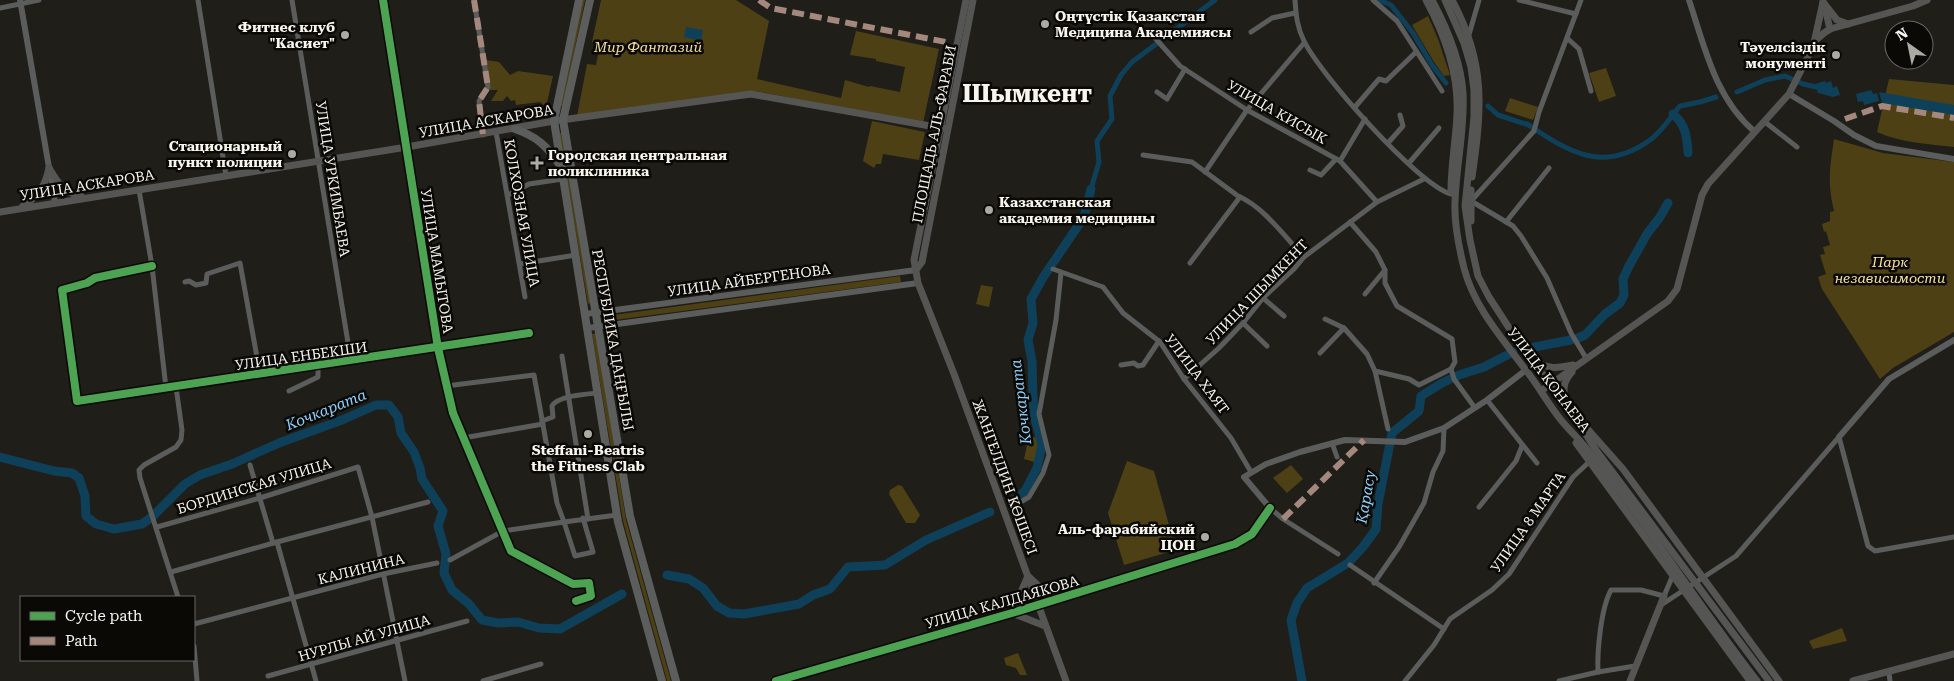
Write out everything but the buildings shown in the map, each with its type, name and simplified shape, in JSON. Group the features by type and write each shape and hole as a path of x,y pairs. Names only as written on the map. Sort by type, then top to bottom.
{"main road":[{"name":"РЕСПУБЛИКА ДАҢҒЫЛЫ","path":"579,0 554,122 617,515 661,679"},
{"name":"РЕСПУБЛИКА ДАҢҒЫЛЫ","path":"590,0 563,120 630,516 678,681"},
{"name":"ПЛОЩАДЬ АЛЬ-ФАРАБИ","path":"916,270 922,262 966,0"},
{"name":"ПЛОЩАДЬ АЛЬ-ФАРАБИ","path":"944,128 973,0"},
{"path":"1426,0 1446,42 1457,91 1451,194 1452,224 1456,246 1462,256"},
{"name":"УЛИЦА КОНАЕВА","path":"1432,0 1442,18 1460,70 1463,91 1463,115 1455,204 1462,256 1470,284 1480,306 1492,326 1561,419 1590,452 1690,586 1769,681"},
{"path":"1541,391 1668,301 1677,289 1702,195 1708,184 1790,92 1817,39 1830,30 1913,6 1927,0"},
{"path":"1448,1 1476,66 1480,89 1480,110 1471,184 1471,222 1477,260 1476,268"},
{"path":"1823,1 1837,20 1848,24"},
{"path":"1823,1 1830,30"},
{"path":"1814,46 1823,1"},
{"path":"1452,46 1466,40"},
{"name":"УЛИЦА КОНАЕВА","path":"1466,40 1474,90 1474,117 1465,206 1476,268 1489,297 1529,356 1572,413 1757,681"},
{"name":"УЛИЦА АСКАРОВА","path":"0,212 483,135 563,120 751,94 944,128"},
{"path":"1474,117 1480,110"},
{"path":"515,129 537,138 551,152 561,166"},
{"path":"49,168 62,188 68,193 87,198"},
{"path":"21,208 32,201 42,190 49,168"},
{"path":"1458,234 1469,234"},
{"path":"916,270 918,282"},
{"name":"ЖАНГЕЛДИН КӨШЕСІ","path":"918,282 1066,681"},
{"path":"1529,356 1549,368 1579,364"},
{"path":"1572,413 1565,398 1565,382 1579,364"},
{"name":"УЛИЦА КОНАЕВА","path":"1572,413 1623,469 1779,681"},
{"path":"1561,419 1589,462 1673,575 1690,586 1750,681"},
{"path":"1045,626 1012,613 1028,576 1042,590 1062,597"},
{"path":"1630,681 1664,596"},
{"path":"1853,681 1889,673 1954,654"}],"street":[{"path":"0,8 20,2 39,0"},
{"path":"198,0 226,176"},
{"name":"УЛИЦА УРКИМБАЕВА","path":"292,0 351,361"},
{"name":"УЛИЦА МАМЫТОВА","path":"383,0 438,348 453,413 511,551 573,584 590,583 591,596 576,601"},
{"name":"КОЛХОЗНАЯ УЛИЦА","path":"474,0 488,88 479,101 483,135"},
{"path":"1295,0 1297,26 1304,43 1316,60 1365,119 1424,179 1442,191 1451,194"},
{"path":"1373,0 1397,21 1442,91"},
{"path":"1466,40 1479,0"},
{"path":"1519,0 1576,14"},
{"path":"1581,0 1535,128 1471,201 1513,226 1521,236 1547,278 1571,333 1586,358"},
{"path":"1689,0 1717,83 1726,99 1746,125 1755,132"},
{"path":"20,2 55,202"},
{"path":"1251,32 1272,18 1296,13 1296,16"},
{"path":"1567,38 1579,49 1591,91"},
{"name":"УЛИЦА КИСЫК","path":"1155,39 1185,69 1247,110 1338,160 1377,202"},
{"path":"1205,172 1247,110 1304,43"},
{"path":"1355,107 1379,80 1386,80 1416,52"},
{"path":"1157,92 1167,99 1185,69"},
{"path":"1790,92 1854,135 1876,146 1954,159"},
{"path":"1388,142 1403,126 1400,115"},
{"path":"1310,170 1321,175 1338,160 1365,119"},
{"path":"1765,122 1797,147"},
{"path":"1409,163 1439,128"},
{"name":"КОЛХОЗНАЯ УЛИЦА","path":"496,132 525,297"},
{"path":"1143,155 1192,162 1240,197 1246,199 1268,218 1304,256"},
{"path":"1506,222 1549,168"},
{"path":"508,195 528,184 563,179"},
{"name":"УЛИЦА ШЫМКЕНТ","path":"1184,379 1219,348 1243,323 1263,298 1304,256 1377,202 1424,179"},
{"path":"139,190 152,266 166,388"},
{"path":"1190,263 1240,197"},
{"path":"1350,222 1376,252 1385,270 1385,283 1397,306 1452,339 1455,362 1451,369 1419,384 1409,379 1375,372"},
{"path":"520,264 576,255"},
{"path":"185,282 189,281 196,285 206,283 207,274 240,263 260,374"},
{"name":"УЛИЦА ЕНБЕКШИ","path":"152,266 96,278 87,283 62,290 77,401 529,333"},
{"name":"УЛИЦА ХАЯТ","path":"1053,269 1103,287 1123,313 1159,341 1184,379 1231,438 1251,472"},
{"name":"УЛИЦА АЙБЕРГЕНОВА","path":"586,314 916,270"},
{"path":"1365,294 1385,270"},
{"path":"1011,508 1029,497 1043,473 1049,455 1039,414 1056,320 1062,273"},
{"name":"УЛИЦА АЙБЕРГЕНОВА","path":"588,328 918,282"},
{"path":"1263,298 1284,316"},
{"path":"1325,319 1344,328 1367,354 1375,372 1388,429"},
{"path":"1243,323 1267,346"},
{"path":"1320,353 1344,328"},
{"path":"1661,605 1736,556 1889,379 1954,340"},
{"path":"1120,365 1144,365 1159,341"},
{"path":"446,386 534,375 558,503 575,556 593,552 586,518 570,397 562,356"},
{"name":"УЛИЦА ЕНБЕКШИ","path":"289,391 318,376 318,366"},
{"path":"1451,369 1454,378 1475,408"},
{"path":"1338,554 1277,515 1244,477 1266,464 1332,443 1345,440 1405,442 1444,428 1487,400 1526,370"},
{"path":"176,387 182,430 181,440 176,447 144,464 139,470 178,596"},
{"path":"463,438 543,422 553,417 553,403 570,397 598,393"},
{"path":"1487,400 1537,463"},
{"path":"1374,583 1399,547 1424,503 1433,472 1443,451 1444,428"},
{"path":"1839,437 1868,546 1875,551 1954,537"},
{"path":"1332,443 1336,457"},
{"path":"1480,507 1516,461 1522,446"},
{"name":"УЛИЦА 8 МАРТА","path":"1405,681 1434,645 1450,619 1492,590 1509,574 1573,476 1589,462"},
{"path":"580,468 609,464"},
{"path":"250,465 316,681"},
{"name":"БОРДИНСКАЯ УЛИЦА","path":"157,527 260,498 358,467 372,517"},
{"path":"171,572 275,542 428,502"},
{"name":"УЛИЦА КАЛДАЯКОВА","path":"776,681 1150,572 1235,544 1252,534 1270,508"},
{"path":"450,560 503,531 617,515"},
{"path":"372,517 405,681"},
{"name":"КАЛИНИНА","path":"195,624 383,574 437,563"},
{"path":"1350,565 1444,629"},
{"path":"1598,672 1598,641 1607,599 1611,590 1641,590 1664,596 1673,575"},
{"name":"НУРЛЫ АЙ УЛИЦА","path":"268,676 467,621"},
{"path":"195,658 197,681"},
{"path":"483,681 541,664"},
{"path":"1559,681 1635,666"},
{"path":"1889,673 1890,681"}],"green space":[{"path":"582,0 585,0 563,106 560,106"},
{"name":"Мир Фантазий","path":"601,0 736,0 769,21 757,79 841,98 845,80 869,87 900,92 905,67 876,61 876,59 850,55 856,31 939,49 923,123 755,91 577,116 587,64 596,65 600,44 592,42"},
{"path":"1428,16 1450,75 1444,76 1412,25"},
{"path":"486,60 499,62 510,75 518,71 553,76 546,107 540,102 516,105 515,100 511,101 507,96 503,101 491,101 498,90 489,90"},
{"path":"1606,68 1616,96 1599,102 1589,73"},
{"path":"1889,79 1954,85 1954,147 1905,141 1877,132"},
{"path":"1510,98 1538,107 1533,120 1505,111"},
{"path":"872,121 925,132 919,160 883,154 881,164 876,164 874,168 863,161"},
{"path":"559,133 562,133 591,303 588,304"},
{"name":"Парк независимости","path":"1834,139 1883,153 1954,162 1954,332 1893,368 1880,379 1822,289 1818,277 1826,274 1820,255 1825,254 1823,247 1830,245 1822,224 1830,221 1830,212 1834,211 1830,183 1830,166"},
{"path":"900,276 901,282 607,321 606,316"},
{"path":"981,285 993,287 989,307 976,304"},
{"path":"596,333 626,520 671,681 667,681 623,521 592,334"},
{"path":"1029,436 1040,438 1034,462 1024,459"},
{"path":"1127,461 1154,471 1176,550 1124,565 1108,513"},
{"path":"1291,465 1303,479 1287,493 1273,478"},
{"path":"898,485 902,486 920,515 915,523 906,523 889,494 890,490"},
{"path":"1842,628 1847,641 1813,649 1809,641"},
{"path":"1018,653 1027,675 1020,675 1016,668 1006,665 1004,658"}],"water":[{"path":"686,27 703,30 701,41 684,37"},
{"path":"1825,81 1826,83 1831,81 1833,88 1837,86 1840,95 1833,97 1818,93 1815,84"},
{"path":"1871,90 1873,94 1877,93 1879,101 1864,105 1863,101 1858,102 1856,94"},
{"path":"1879,92 1954,105 1954,115 1882,103"}],"waterway":[{"path":"1091,189 1099,162 1097,141 1112,119 1110,96 1121,75 1132,62 1215,0"},
{"path":"1379,0 1391,5 1413,33 1432,65 1446,83"},
{"path":"1737,92 1765,80 1785,76 1803,84 1821,88"},
{"path":"1527,124 1572,150 1587,155 1617,156 1633,150 1654,137 1680,106 1716,97"},
{"path":"1488,106 1498,115 1529,125"},
{"name":"Қарасу","path":"1673,114 1681,122 1685,132 1688,153"},
{"name":"Кочкарата","path":"1013,501 1025,491 1037,468 1042,445 1034,415 1032,361 1028,340 1033,323 1031,299 1044,276 1084,217 1091,189"},
{"name":"Қарасу","path":"1578,338 1585,335 1605,314 1620,303 1624,295 1623,279 1629,266 1647,234 1668,203"},
{"name":"Қарасу","path":"1534,347 1571,340"},
{"name":"Қарасу","path":"1302,681 1291,620 1297,603 1307,588 1348,563 1376,529 1378,504 1392,433 1419,411 1421,396 1442,383 1484,367 1513,352"},
{"name":"Кочкарата","path":"0,457 54,471 72,473 79,478 85,496 86,516 96,524 114,529 142,524 153,516 185,484 200,475 232,464 279,443 342,420 376,405 389,405 398,417 401,433 414,452 422,479 443,511 438,526 446,554 444,573 452,590 469,604 482,620 498,623 518,622 539,628 560,629 622,594"},
{"name":"Кочкарата","path":"667,575 689,579 703,588 717,606 729,613 744,614 799,604 813,595 830,589 848,567 885,565 926,540 990,512"}],"marked path":[{"path":"474,0 488,87 479,101 483,135"},
{"path":"759,0 771,8 946,42"},
{"path":"1845,119 1882,106 1954,118"},
{"path":"1283,519 1364,440"}],"cycle path":[{"path":"383,0 438,348 453,413 511,551 573,584 589,583 591,596 576,601"},
{"path":"152,266 95,278 87,283 62,290 77,401 529,333"},
{"path":"776,681 1012,613 1235,544 1252,534 1270,508"}],"place":[{"name":"Оңтүстік Қазақстан Медицина Академиясы","path":"1045,24"},
{"name":"Фитнес клуб \"Касиет\"","path":"345,35"},
{"name":"Тәуелсіздік монументі","path":"1836,55"},
{"name":"Стационарный пункт полиции","path":"292,154"},
{"name":"Городская центральная поликлиника","path":"537,163"},
{"name":"Казахстанская академия медицины","path":"989,210"},
{"name":"Steffani-Beatris the Fitness Clab","path":"588,434"},
{"name":"Аль-фарабийский ЦОН","path":"1205,537"}],"district":[{"name":"Шымкент","path":"1027,94"}]}
